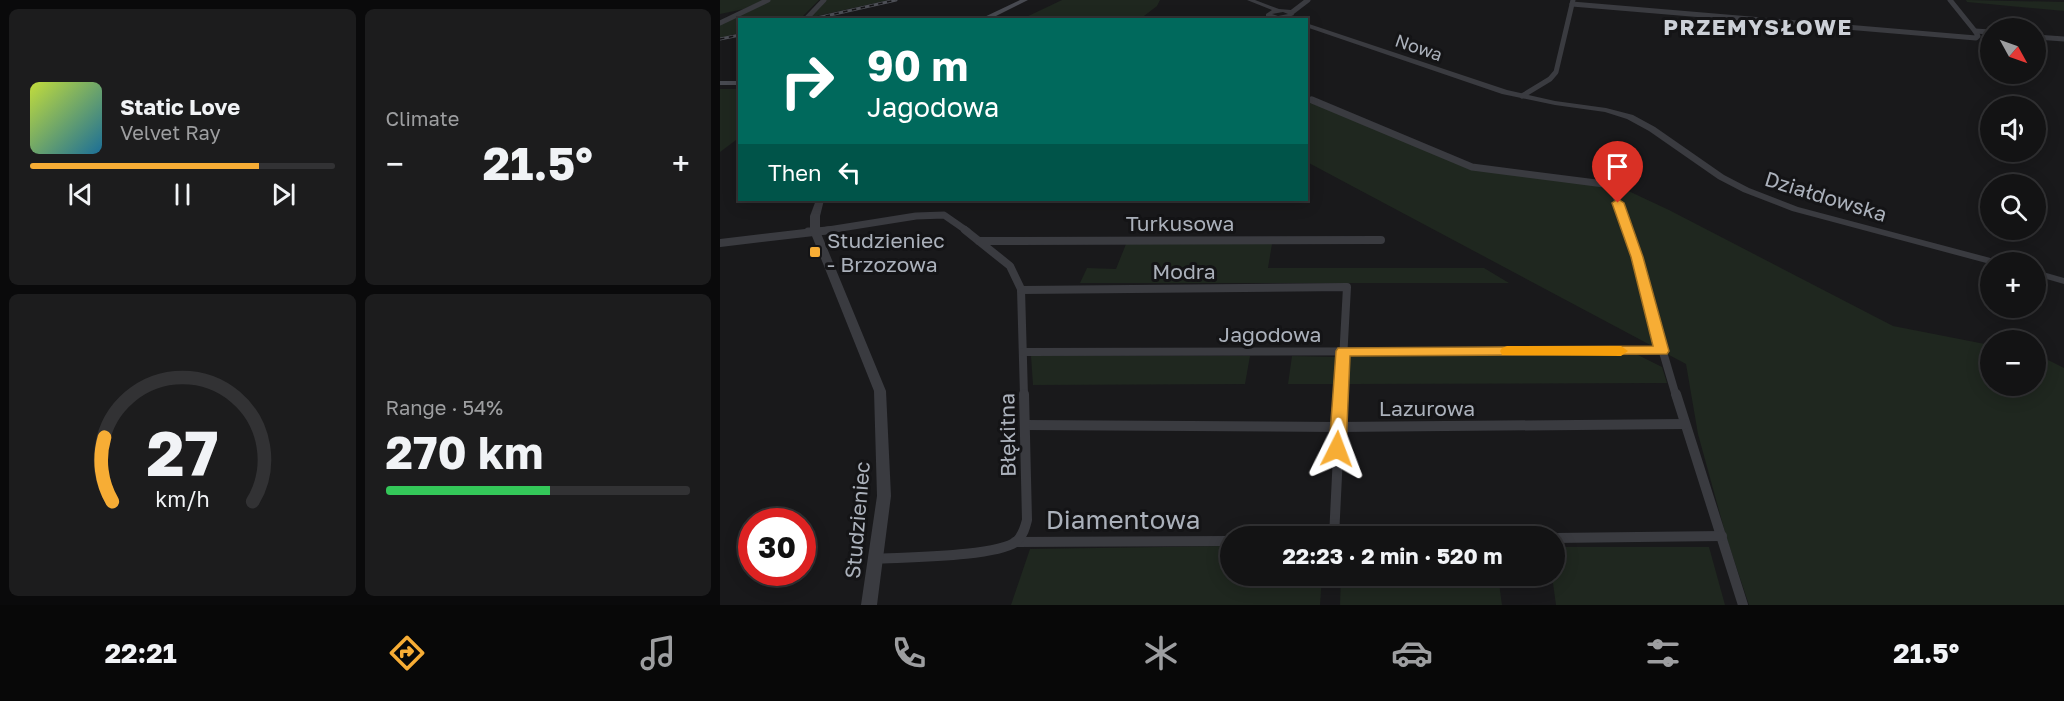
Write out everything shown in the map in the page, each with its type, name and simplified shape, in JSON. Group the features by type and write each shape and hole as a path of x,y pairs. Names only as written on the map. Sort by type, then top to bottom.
{"main road":[{"path":"985,18 1025,0"},
{"path":"720,83 738,82"}],"street":[{"path":"720,23 768,0"},
{"path":"807,18 824,0"},
{"path":"1250,0 1281,16"},
{"path":"1281,16 1308,0"},
{"path":"1522,96 1550,80 1556,72 1572,2 1976,38 1978,36 1975,31 1950,0"},
{"path":"1262,6 1277,10 1281,16"},
{"path":"720,15 745,10"},
{"name":"Nowa","path":"1308,26 1491,88 1522,96"},
{"path":"1975,31 1980,31"},
{"path":"2046,38 2064,39"},
{"name":"Działdowska","path":"1522,96 1620,114 1652,129 1720,177 1763,197 1795,209 1980,258"},
{"path":"1308,99 1472,167 1612,185 1637,257 1662,351 1743,605"},
{"path":"720,243 815,231 815,216 820,201"},
{"name":"Błękitna","path":"815,231 916,216 944,215 1010,266 1021,290 1027,519 1024,534 1015,542"},
{"name":"Studzieniec","path":"815,231 880,391 884,496 868,605"},
{"name":"Turkusowa","path":"979,241 1381,240"},
{"path":"2046,276 2064,281"},
{"name":"Modra","path":"1021,290 1347,287 1343,351"},
{"path":"1334,526 1343,351"},
{"name":"Jagodowa","path":"1023,352 1662,351"},
{"name":"Lazurowa","path":"1025,425 1338,427 1685,424"},
{"path":"1565,538 1722,536"},
{"name":"Diamentowa","path":"1015,542 1220,541"},
{"path":"874,559 984,550 1015,542"}],"shaded area":[{"path":"720,0 764,0 744,9 720,14"},
{"path":"770,0 819,0 801,18 738,18 738,33 720,38 720,24"},
{"path":"826,0 889,0 808,18"},
{"path":"1062,0 1160,0 1157,6 1141,18 1024,18"},
{"path":"1966,0 2064,2 2064,11 1967,2"},
{"path":"720,89 737,89 738,138 720,152"},
{"path":"1308,100 1484,171 1622,188 1893,326 1980,343 1980,396 2046,396 2046,359 2064,368 2064,605 1749,605 1726,536 1698,434 1686,364 1308,163"},
{"path":"1126,244 1272,244 1268,268 1484,268 1509,283 1080,283 1087,268 1116,269"},
{"path":"1638,355 1662,367 1667,383 1349,384 1350,356"},
{"path":"1031,356 1250,356 1245,384 1033,385"},
{"path":"1292,356 1337,357 1334,384 1288,384"},
{"path":"1220,546 1220,586 1321,586 1320,605 1011,605 1030,549"},
{"path":"1565,547 1709,547 1725,605 1556,605 1553,586 1565,586"},
{"path":"1341,586 1499,586 1502,605 1340,605"}],"railway":[{"path":"817,18 896,0"},
{"path":"720,39 738,35"}],"slow traffic":[{"path":"1507,351 1621,351"}],"place":[{"name":"Studzieniec - Brzozowa","path":"815,252"}],"district":[{"name":"PRZEMYSŁOWE","path":"1758,26"}],"route":[{"path":"1337,449 1343,351 1662,351 1637,257 1618,203"}]}
